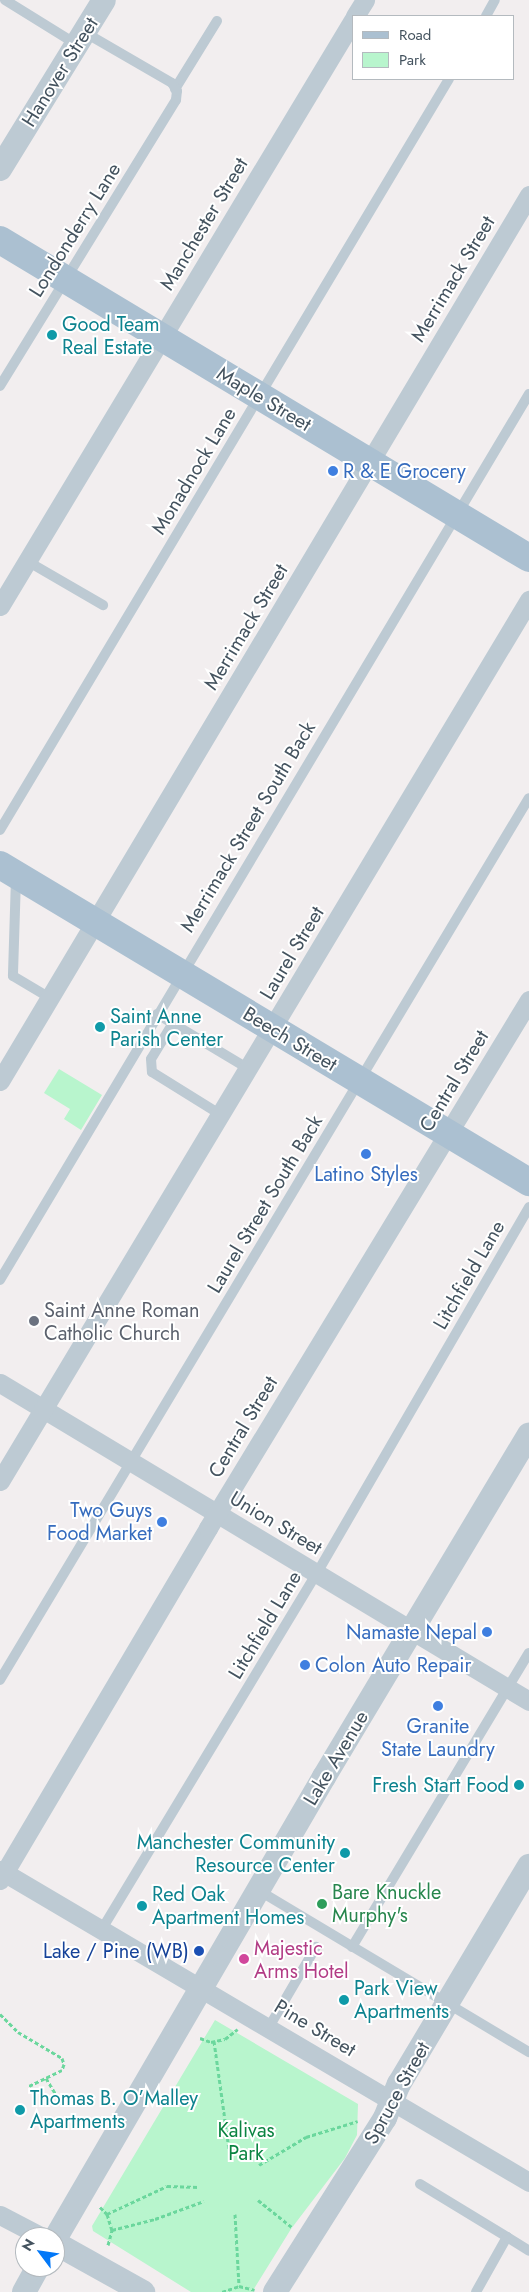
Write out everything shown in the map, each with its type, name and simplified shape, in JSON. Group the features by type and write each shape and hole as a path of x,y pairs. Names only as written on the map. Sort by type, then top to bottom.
{"main road":[{"name":"Maple Street","path":"0,240 529,558"},
{"name":"Beech Street","path":"8,869 529,1182"}],"street":[{"name":"Hanover Street","path":"0,169 104,0"},
{"path":"356,15 365,0"},
{"name":"Manchester Street","path":"0,606 352,22"},
{"name":"Merrimack Street","path":"0,1081 528,200"},
{"name":"Laurel Street","path":"0,1481 274,1029 529,600"},
{"name":"Central Street","path":"2,1875 217,1514 529,1000"},
{"name":"Union Street","path":"0,1383 529,1701"},
{"name":"Lake Avenue","path":"62,2227 411,1630 529,1435"},
{"name":"Spruce Street","path":"265,2291 355,2168 529,1866"},
{"name":"Pine Street","path":"2,1875 102,1929 529,2182"},
{"path":"0,2215 23,2227"},
{"path":"65,2249 143,2292"},
{"path":"24,2292 32,2277"}],"lane":[{"path":"5,0 172,83 176,90"},
{"path":"487,15 495,0"},
{"name":"Londonderry Lane","path":"0,386 64,279 176,100 176,90 217,21"},
{"name":"Monadnock Lane","path":"0,830 447,80"},
{"name":"Merrimack Street South Back","path":"0,1280 181,973 529,394"},
{"path":"27,561 103,606"},
{"name":"Laurel Street South Back","path":"0,1680 529,798"},
{"path":"8,869 13,976 50,998"},
{"path":"157,1014 249,1069"},
{"path":"173,1023 151,1060 152,1072 221,1115"},
{"name":"Litchfield Lane","path":"102,1929 317,1573 529,1207"},
{"path":"352,1946 529,1653"},
{"path":"258,1890 529,2052"},
{"path":"269,2027 316,1947"},
{"path":"420,2184 529,2251"},
{"path":"476,2292 507,2237"}],"path":[{"path":"0,2014 18,2032 62,2058 64,2064 62,2070 29,2086"},
{"path":"200,2038 214,2041 231,2036 239,2029"},
{"path":"214,2041 229,2149"},
{"path":"46,2078 62,2105"},
{"path":"259,2165 306,2137 362,2120"},
{"path":"107,2214 157,2188 167,2186 199,2187"},
{"path":"258,2200 295,2230"},
{"path":"112,2230 155,2219 204,2201"},
{"path":"100,2207 107,2214 112,2230 108,2245"},
{"path":"235,2214 239,2286"},
{"path":"222,2292 239,2286 265,2291"}],"green space":[{"path":"59,1069 102,1095 81,1130 64,1119 70,1109 44,1093"},
{"name":"Kalivas Park","path":"215,2020 358,2104 357,2135 345,2158 291,2229 252,2292 191,2292 93,2231 92,2226"}],"place":[{"name":"Good Team Real Estate","path":"52,335"},
{"name":"R & E Grocery","path":"333,471"},
{"name":"Saint Anne Parish Center","path":"100,1027"},
{"name":"Latino Styles","path":"366,1154"},
{"name":"Saint Anne Roman Catholic Church","path":"34,1321"},
{"name":"Two Guys Food Market","path":"162,1522"},
{"name":"Namaste Nepal","path":"487,1632"},
{"name":"Colon Auto Repair","path":"305,1665"},
{"name":"Granite State Laundry","path":"438,1706"},
{"name":"Fresh Start Food","path":"519,1785"},
{"name":"Manchester Community Resource Center","path":"345,1853"},
{"name":"Bare Knuckle Murphy's","path":"322,1904"},
{"name":"Red Oak Apartment Homes","path":"142,1906"},
{"name":"Lake / Pine (WB)","path":"199,1951"},
{"name":"Majestic Arms Hotel","path":"244,1959"},
{"name":"Park View Apartments","path":"344,2000"},
{"name":"Thomas B. O’Malley Apartments","path":"20,2110"}]}
